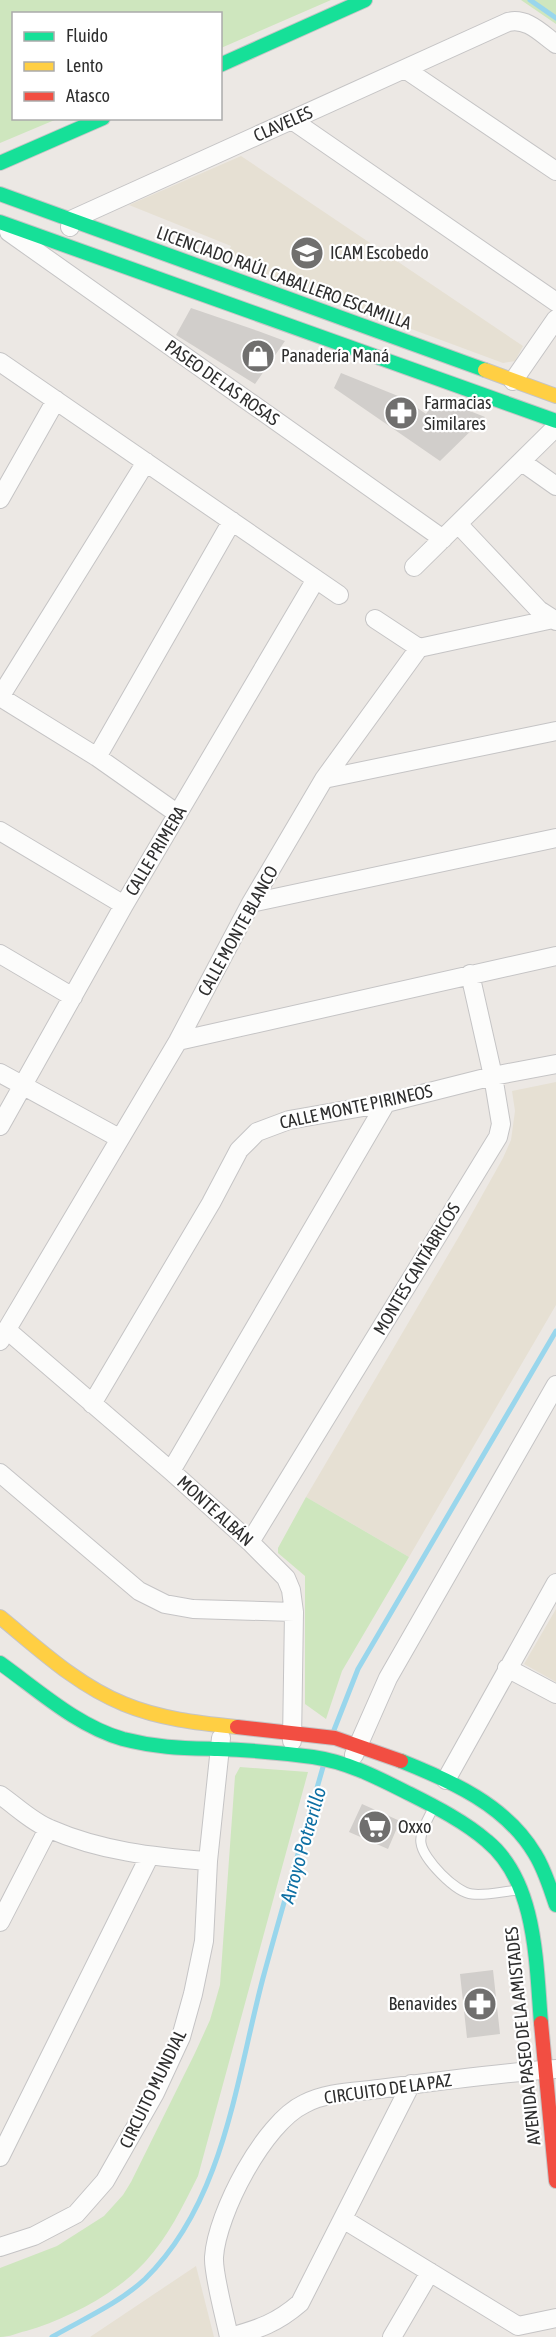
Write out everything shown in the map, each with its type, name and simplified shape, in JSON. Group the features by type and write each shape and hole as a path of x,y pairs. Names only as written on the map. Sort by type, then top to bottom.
{"street":[{"path":"222,64 365,0"},
{"name":"CLAVELES","path":"74,219 508,22 519,20 556,44"},
{"path":"405,69 556,171"},
{"path":"0,163 98,120"},
{"path":"292,120 556,302"},
{"name":"LICENCIADO RAÚL CABALLERO ESCAMILLA","path":"0,194 556,396"},
{"path":"63,245 74,219"},
{"path":"0,224 556,421"},
{"name":"PASEO DE LAS ROSAS","path":"0,224 443,539"},
{"path":"513,381 556,319"},
{"path":"0,362 339,596"},
{"path":"0,499 56,400"},
{"path":"414,567 556,427"},
{"path":"146,462 0,698 97,757 178,814"},
{"path":"522,462 556,486"},
{"path":"97,757 232,521"},
{"path":"459,525 539,610 555,620"},
{"name":"CALLE PRIMERA","path":"0,1126 124,905 316,579"},
{"path":"375,619 419,648 555,620"},
{"name":"CALLE MONTE BLANCO","path":"3,1336 178,1041 251,903 324,779 419,648"},
{"path":"324,779 556,731"},
{"path":"0,831 124,905"},
{"path":"251,903 556,838"},
{"path":"0,954 73,997"},
{"path":"178,1041 556,956"},
{"name":"MONTES CANTÁBRICOS","path":"250,1542 498,1137 501,1124 493,1076 470,975"},
{"name":"CALLE MONTE PIRINEOS","path":"92,1404 211,1203 239,1150 257,1132 274,1124 386,1103 493,1076 556,1064"},
{"path":"0,1072 119,1138"},
{"path":"171,1471 386,1103"},
{"name":"MONTE ALBÁN","path":"3,1336 92,1404 171,1471 250,1542 286,1578 291,1590 294,1612 291,1755"},
{"path":"344,1763 350,1742 556,1385"},
{"path":"0,1473 139,1592 165,1604 193,1609 294,1612"},
{"path":"446,1780 556,1583"},
{"path":"0,1617 96,1690 126,1705 168,1716 316,1734 350,1742 446,1780 481,1800 511,1823 531,1847 547,1878 556,1905"},
{"name":"AVENIDA PASEO DE LA AMISTADES","path":"0,1663 79,1719 121,1738 164,1748 219,1749 313,1757 344,1763 434,1806 488,1842 505,1862 521,1890 532,1924 550,2070 556,2181"},
{"path":"507,1668 556,1694"},
{"name":"CIRCUITO MUNDIAL","path":"0,2247 34,2236 76,2214 105,2181 155,2093 184,2026 204,1941 208,1861 222,1724"},
{"path":"0,1795 48,1829 108,1848 149,1857 208,1861"},
{"path":"0,1922 48,1829"},
{"path":"0,2157 149,1857"},
{"name":"CIRCUITO DE LA PAZ","path":"230,2337 214,2259 222,2216 264,2140 283,2118 303,2104 325,2096 411,2084 550,2070"},
{"path":"230,2337 267,2326 300,2303 411,2084"},
{"path":"343,2219 430,2272 515,2332 556,2318"},
{"path":"392,2337 430,2272"}],"lane":[{"path":"434,1806 421,1838 421,1845 424,1853 453,1887 461,1892 472,1894 521,1890"}],"shaded area":[{"name":"ICAM Escobedo","path":"241,156 523,346 515,361 503,363 225,260 231,246 129,205"},
{"path":"556,1082 556,1305 409,1557 306,1497 503,1158 511,1140 515,1111 512,1091"},
{"path":"556,1609 556,1682 524,1664"},
{"path":"196,2266 214,2337 90,2337"}],"green space":[{"path":"0,0 331,0 222,48 222,12 12,12 12,120 55,120 0,143"},
{"path":"521,0 556,0 556,24"},
{"path":"306,1497 409,1557 342,1671 326,1719 305,1704 305,1576 278,1553 278,1548"},
{"path":"240,1767 308,1772 198,2176 161,2242 145,2262 120,2285 58,2320 10,2336 0,2337 0,2268 57,2246 104,2216 123,2195 210,2020 220,1985 235,1776"}],"building":[{"path":"191,308 285,341 255,384 176,335"},
{"path":"341,373 403,398 426,414 437,398 485,417 440,461 334,388"},
{"name":"Oxxo","path":"362,1804 400,1821 388,1849 349,1832"},
{"name":"Benavides","path":"493,1970 500,2034 467,2038 460,1974"}],"waterway":[{"path":"530,0 556,18"},
{"name":"Arroyo Potrerillo","path":"334,1730 358,1669 556,1331"},
{"name":"Arroyo Potrerillo","path":"52,2337 112,2304 135,2288 172,2248 193,2214 224,2138 263,1978 323,1767"}],"traffic: fast":[{"path":"222,64 365,0"},
{"path":"0,163 98,120"},
{"path":"0,194 485,370"},
{"path":"0,222 556,421"},
{"path":"0,1663 74,1716 123,1739 159,1746 230,1749 326,1759 363,1771 469,1827 503,1858 516,1878 525,1901 535,1950 541,2023"},
{"path":"401,1761 458,1786 493,1808 509,1822 539,1860 556,1905"}],"traffic: slow":[{"path":"485,370 556,396"},
{"path":"0,1617 74,1677 124,1704 166,1717 237,1727"}],"traffic: jam":[{"path":"237,1727 335,1738 401,1761"},
{"path":"541,2023 556,2181"}],"place":[{"name":"ICAM Escobedo","path":"307,253"},
{"name":"Panadería Maná","path":"258,356"},
{"name":"Farmacias Similares","path":"401,413"},
{"name":"Oxxo","path":"375,1827"},
{"name":"Benavides","path":"480,2004"}]}
